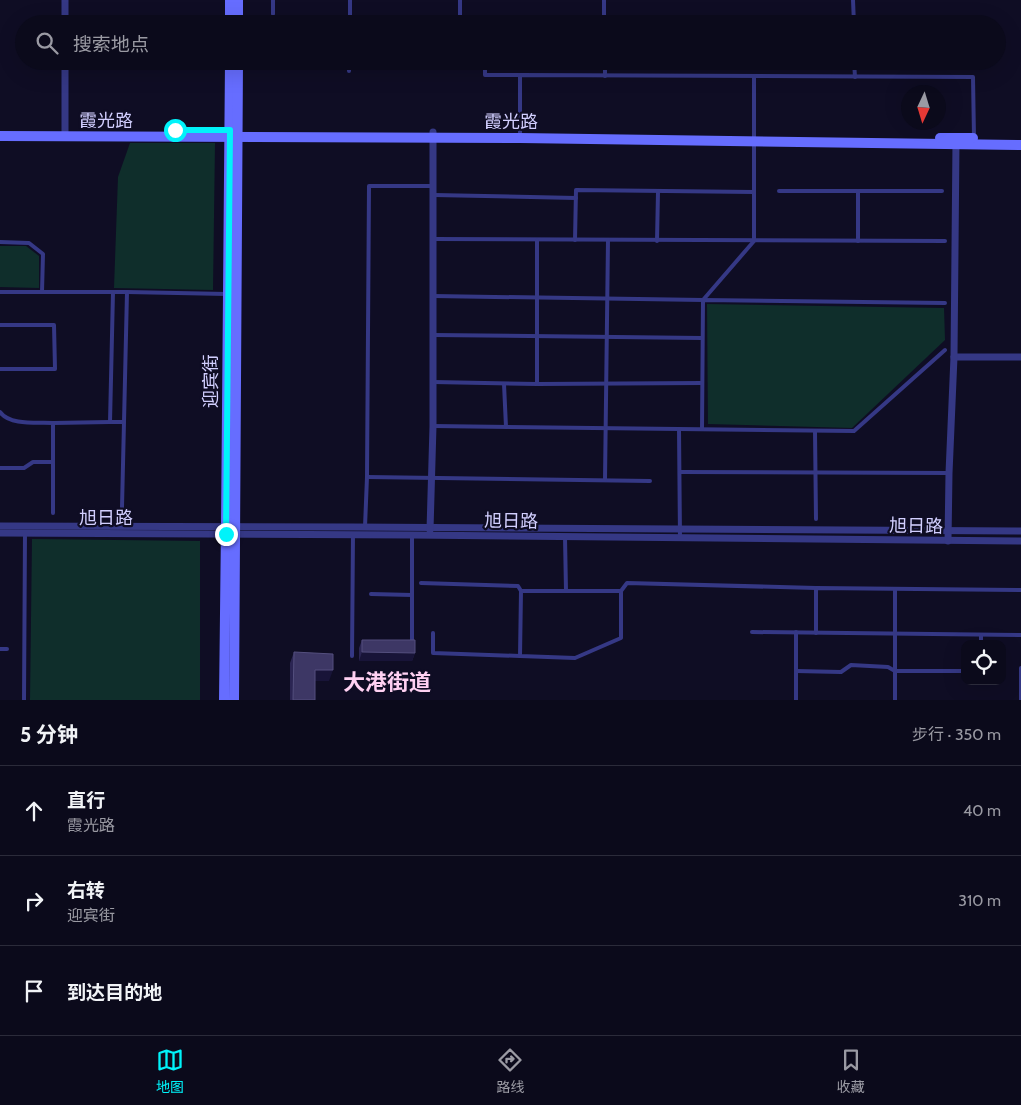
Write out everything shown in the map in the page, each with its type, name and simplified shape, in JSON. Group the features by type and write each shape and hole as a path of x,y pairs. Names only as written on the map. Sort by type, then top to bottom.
{"main road":[{"path":"230,0 230,15"},
{"path":"238,0 238,15"},
{"name":"迎宾街","path":"224,700 231,530 233,134 230,70"},
{"name":"迎宾街","path":"234,700 228,294 233,134 237,70"},
{"name":"霞光路","path":"0,129 65,133"},
{"name":"霞光路","path":"0,136 65,133 754,138 956,142 1021,139"},
{"name":"霞光路","path":"974,142 1021,145"}],"street":[{"path":"65,0 65,15"},
{"path":"65,70 65,133"},
{"path":"430,531 433,426 433,135"},
{"path":"948,541 954,357 956,142"},
{"path":"954,357 1021,357"},
{"name":"旭日路","path":"0,526 24,529 231,530 353,527 365,531 680,529 1021,531"},
{"name":"旭日路","path":"0,533 24,529"},
{"name":"旭日路","path":"231,530 353,535 365,531"},
{"name":"旭日路","path":"430,531 565,537 1021,542"}],"lane":[{"path":"272,14 273,0"},
{"path":"350,0 350,15"},
{"path":"460,0 460,15"},
{"path":"604,0 604,15"},
{"path":"853,0 854,15"},
{"path":"484,70 484,76 973,77 974,142"},
{"path":"605,70 605,76"},
{"path":"855,70 855,76"},
{"path":"520,75 520,136"},
{"path":"702,429 703,300 754,241 754,76"},
{"path":"365,531 369,186 434,186"},
{"path":"575,240 576,190 754,192"},
{"path":"779,191 942,191"},
{"path":"858,191 858,241"},
{"path":"657,241 658,192"},
{"path":"434,195 576,198"},
{"path":"434,239 945,241"},
{"path":"537,240 537,384"},
{"path":"605,480 608,240"},
{"path":"0,242 29,243 43,254 42,292"},
{"path":"0,292 228,294"},
{"path":"110,422 113,292"},
{"path":"122,507 127,292"},
{"path":"433,296 945,303"},
{"path":"0,325 54,325 55,369 0,369"},
{"path":"433,335 702,338"},
{"path":"433,426 854,431 945,350"},
{"path":"433,382 504,384 702,383"},
{"path":"504,384 506,427"},
{"path":"0,412 2,416 15,422 124,422"},
{"path":"53,423 53,513"},
{"path":"680,429 680,538"},
{"path":"815,431 816,519"},
{"path":"0,468 24,468 33,462 53,462"},
{"path":"680,472 949,473"},
{"path":"367,477 650,482"},
{"path":"352,656 353,527"},
{"path":"24,529 24,700"},
{"path":"412,531 412,640"},
{"path":"565,537 566,591"},
{"path":"421,583 518,586 521,591 520,656"},
{"path":"433,633 433,653 575,658 620,638 621,591 627,583 816,588 1021,590"},
{"path":"816,588 816,633"},
{"path":"895,589 895,700"},
{"path":"521,591 621,591"},
{"path":"371,594 412,595"},
{"path":"752,632 1021,636"},
{"path":"796,632 796,700"},
{"path":"981,635 981,640"},
{"path":"0,649 7,649"},
{"path":"796,671 841,672 851,665 888,667 896,671 961,671"},
{"path":"1021,668 1021,700"}],"green space":[{"path":"130,143 215,143 213,290 114,288 118,177"},
{"path":"0,246 26,246 39,256 39,288 0,287"},
{"path":"707,304 944,308 945,340 852,428 708,424"},
{"path":"32,539 200,541 200,700 30,700"}],"building":[{"path":"362,640 415,640 415,653 362,652"},
{"path":"294,652 333,654 333,670 315,670 315,700 293,700"}],"district":[{"name":"大港街道","path":"387,682"}],"route":[{"path":"175,130 230,130 226,534"}]}
